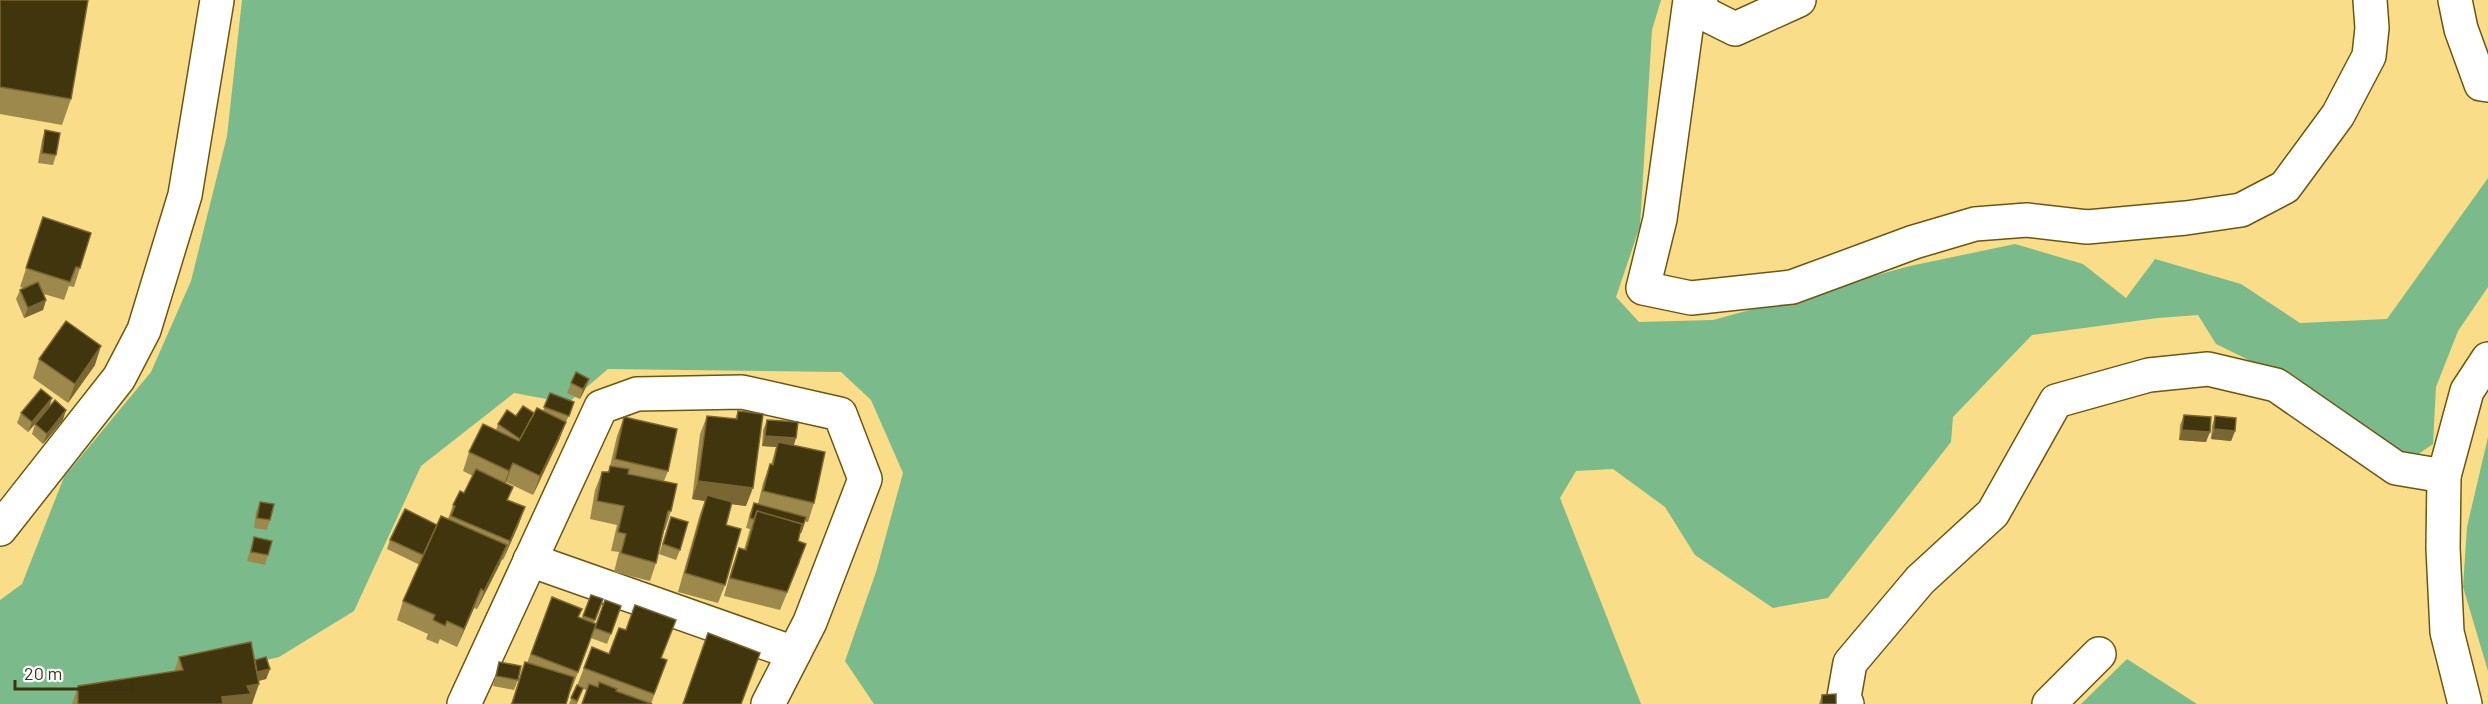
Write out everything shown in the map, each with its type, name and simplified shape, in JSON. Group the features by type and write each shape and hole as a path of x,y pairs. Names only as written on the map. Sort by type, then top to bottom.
{"street":[{"path":"0,529 119,378 144,330 185,195 217,0"},
{"path":"1690,0 1660,219 1643,288 1691,298 1792,287 1914,242 1975,224 2026,220 2087,227 2186,218 2241,210 2285,187 2338,115 2369,56 2372,28 2370,0"},
{"path":"1699,0 1705,14 1735,29 1799,0"},
{"path":"2456,0 2461,29 2481,84 2488,86"},
{"path":"2465,704 2447,632 2443,548 2444,476 2467,391 2488,359"},
{"path":"1847,704 1844,697 1850,663 1920,580 1993,513 2056,401 2150,375 2208,369 2276,385 2396,468 2444,476"},
{"path":"464,704 601,407 637,394 742,392 840,414 865,479 810,622 768,704"},
{"path":"530,560 794,653"},
{"path":"2049,704 2099,654"}],"green space":[{"path":"242,0 1661,0 1652,30 1640,226 1616,297 1639,322 1713,320 1910,266 2015,244 2083,264 2126,298 2155,259 2241,284 2300,323 2387,319 2488,178 2488,287 2458,331 2436,387 2433,444 2404,464 2308,389 2216,344 2198,315 2158,318 2032,335 1953,417 1951,442 1828,598 1773,608 1695,555 1665,507 1613,469 1576,471 1560,498 1641,704 874,704 845,661 876,572 903,473 871,400 841,372 608,369 568,403 514,393 421,466 354,611 279,657 82,704 0,704 0,600 22,584 64,477 151,372 191,281 227,136"},
{"path":"2488,437 2488,671 2463,587 2467,527"},
{"path":"2127,659 2197,704 2081,704"}],"building":[{"path":"0,0 88,0 71,99 0,87"},
{"path":"45,130 60,133 56,155 42,153"},
{"path":"43,217 91,233 80,268 76,267 70,282 26,268"},
{"path":"38,282 46,300 28,308 20,290"},
{"path":"66,321 101,346 75,384 39,359"},
{"path":"576,372 589,379 583,389 571,383"},
{"path":"41,389 52,398 32,422 21,413"},
{"path":"550,393 574,402 569,416 544,407"},
{"path":"55,400 66,410 47,434 35,424"},
{"path":"523,406 534,413 520,439 498,424 507,410 516,416"},
{"path":"537,408 566,422 540,476 513,463 509,471 469,452 483,424 519,441"},
{"path":"738,411 763,414 753,488 698,481 707,416 737,419"},
{"path":"2184,415 2211,417 2210,432 2182,430"},
{"path":"2215,416 2236,418 2235,431 2214,429"},
{"path":"624,417 677,429 668,471 615,459"},
{"path":"767,420 798,422 796,438 765,436"},
{"path":"778,442 825,452 814,503 763,491 770,464 773,465"},
{"path":"610,466 629,469 628,474 677,484 656,563 621,553 626,534 618,532 624,506 597,501 602,472 609,472"},
{"path":"476,469 513,487 507,500 525,507 510,541 451,516 455,506 453,505 460,491 464,493"},
{"path":"707,495 732,502 726,525 741,529 725,585 685,573"},
{"path":"260,502 274,504 270,520 257,518"},
{"path":"754,503 806,517 801,532 802,524 757,511 754,519 750,518"},
{"path":"405,509 437,525 423,555 390,540"},
{"path":"757,511 802,524 798,541 806,544 787,592 730,578 739,548 746,550"},
{"path":"441,516 507,545 484,591 481,589 464,629 447,621 445,626 433,620 435,615 403,601"},
{"path":"671,517 688,522 680,550 663,544"},
{"path":"254,537 272,541 268,555 251,552"},
{"path":"591,595 603,599 595,620 583,616"},
{"path":"552,597 582,609 578,617 596,624 578,672 531,654"},
{"path":"605,600 621,606 611,634 595,628"},
{"path":"635,605 676,620 661,658 667,660 654,694 584,668 592,647 609,654 619,628 626,630"},
{"path":"708,633 760,653 741,704 683,704"},
{"path":"251,642 259,684 247,686 251,694 222,697 223,704 78,704 78,686 183,670 179,657"},
{"path":"266,657 270,669 257,672 255,660"},
{"path":"499,662 521,666 518,680 496,676"},
{"path":"525,662 574,677 566,704 512,704"},
{"path":"599,682 652,704 582,704 589,684 598,687"},
{"path":"577,685 583,688 577,701 571,698"},
{"path":"1836,694 1836,704 1822,704 1822,695"}]}
